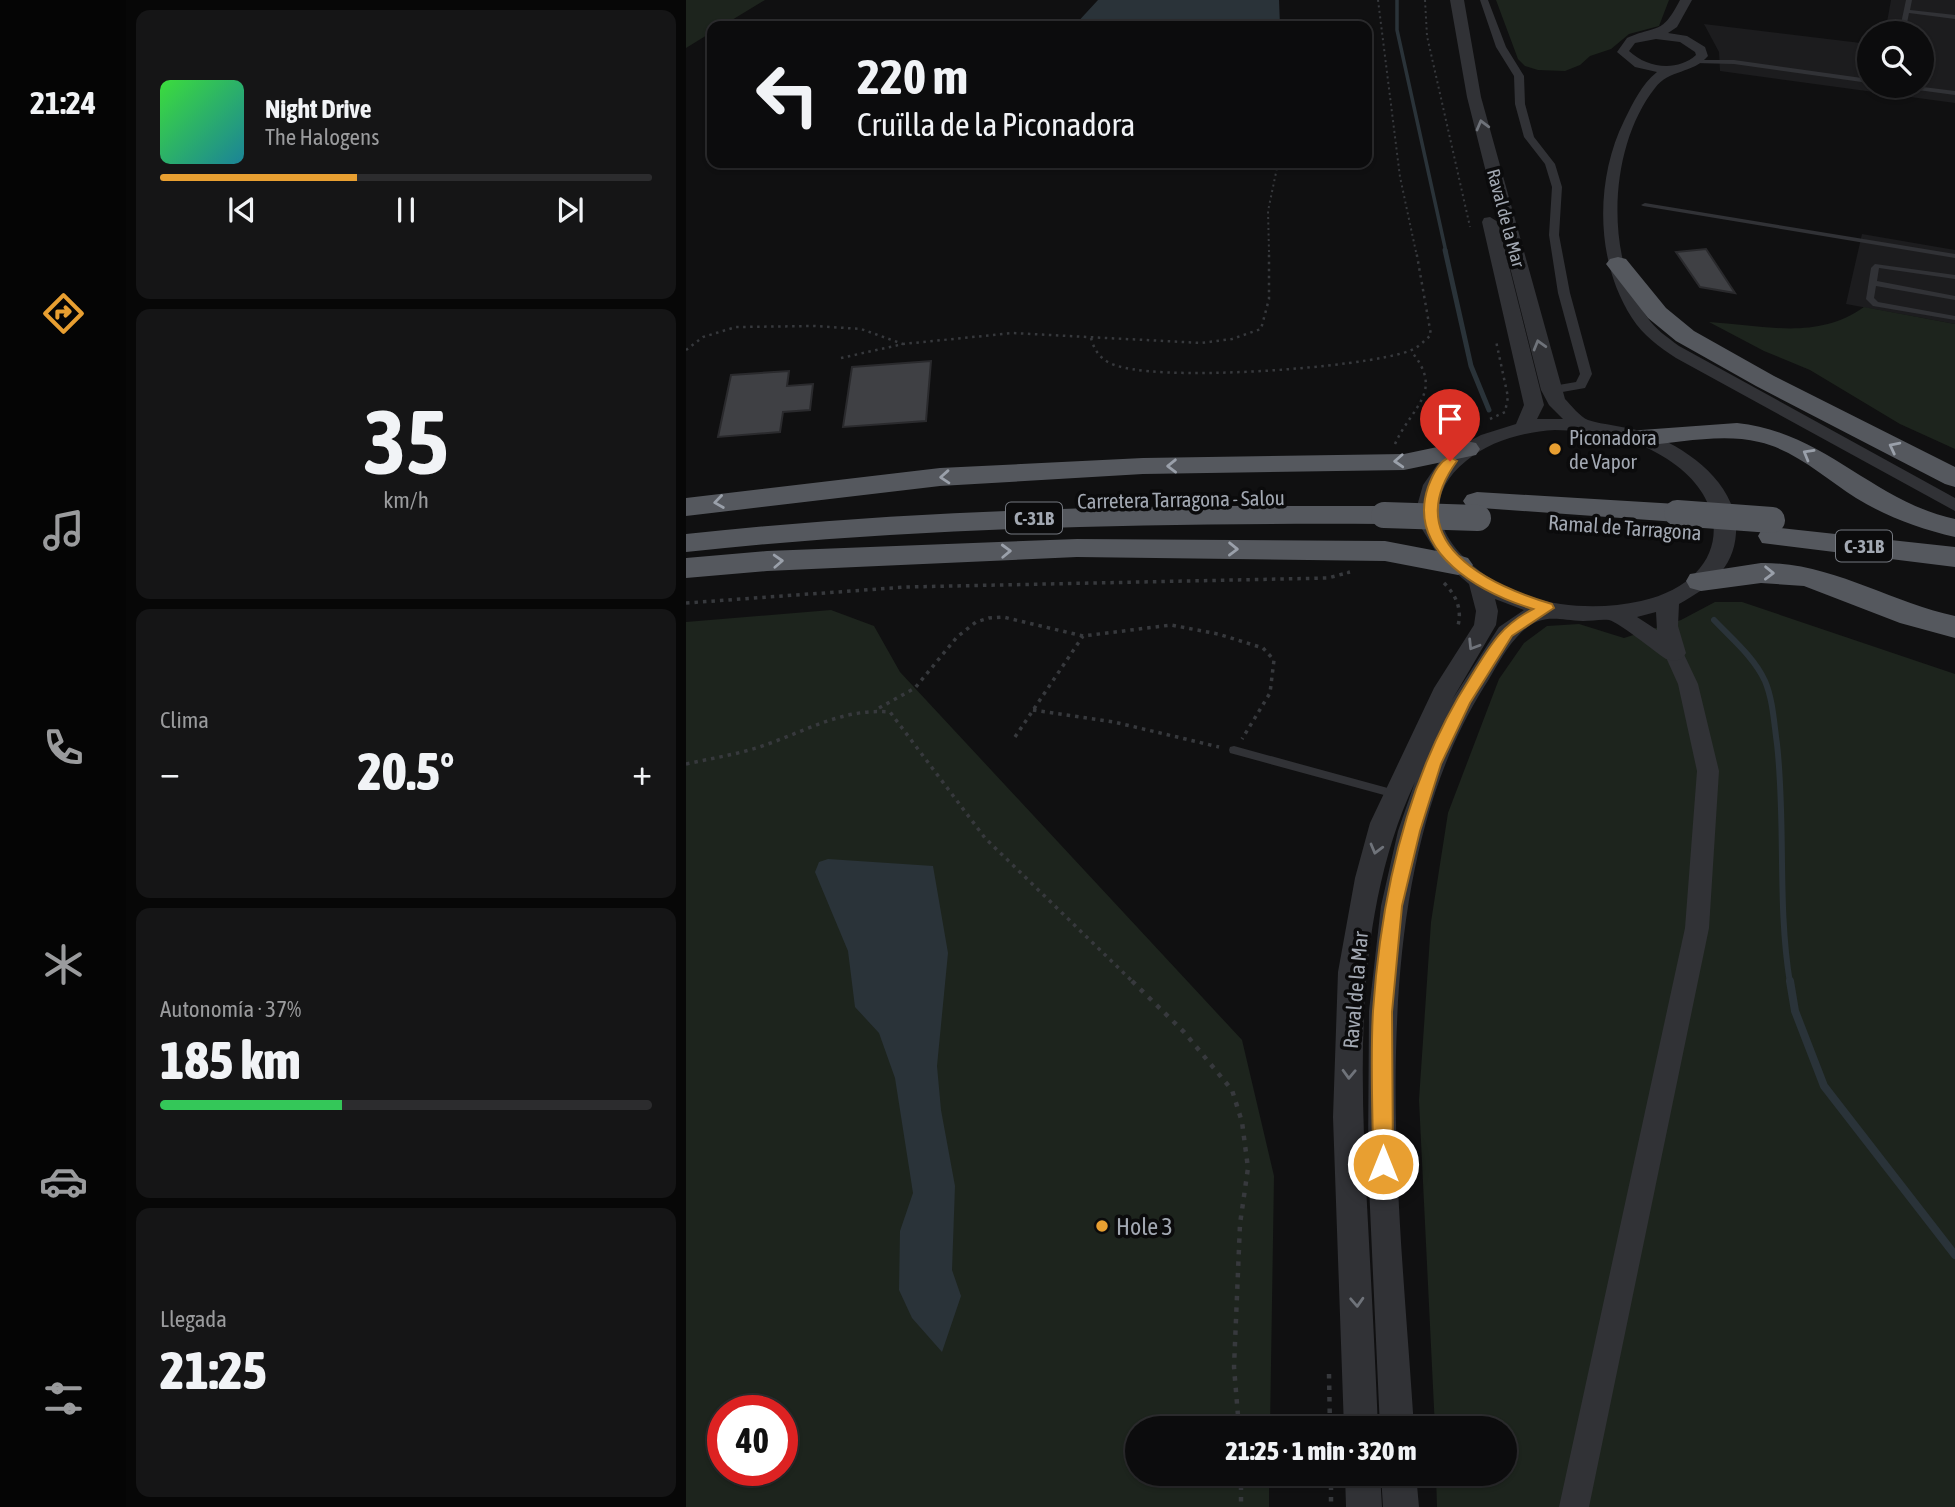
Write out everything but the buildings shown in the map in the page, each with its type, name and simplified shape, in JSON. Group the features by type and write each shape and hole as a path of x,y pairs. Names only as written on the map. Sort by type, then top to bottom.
{"highway":[{"path":"1618,264 1651,306 1685,336 1765,381 1955,478"},
{"path":"1641,438 1735,431 1770,437 1805,451 1880,500 1927,521 1955,528"},
{"path":"686,507 940,477 1143,466 1404,462 1466,449"},
{"name":"Carretera Tarragona - Salou","path":"686,527 942,505 1147,497 1477,509"},
{"name":"Carretera Tarragona - Salou","path":"686,543 936,522 1384,506"},
{"name":"Ramal de Tarragona","path":"1477,509 1772,528"},
{"name":"C-31B","path":"1772,528 1955,540"},
{"name":"C-31B","path":"1772,528 1955,557"},
{"path":"686,568 767,561 1077,548 1385,551 1459,576"},
{"path":"1701,581 1750,572 1782,573 1828,584 1910,617 1955,627"},
{"path":"1828,584 1955,647"}],"street":[{"name":"Raval de la Mar","path":"1457,0 1474,97 1551,390 1556,401 1580,425"},
{"path":"1484,0 1500,47 1519,76 1520,104 1529,136 1550,164 1557,187 1554,235 1563,293 1586,374 1581,385 1551,390"},
{"path":"1656,35 1673,25 1686,0"},
{"path":"1678,18 1683,39 1699,56 1670,69 1647,86 1618,149 1615,163 1611,216 1618,264 1627,293 1640,318 1672,348 1752,395 1955,505"},
{"path":"1647,86 1645,72 1623,52 1626,43 1638,37 1656,35 1683,39"},
{"name":"Raval de la Mar","path":"1447,43 1534,405 1531,417 1524,427"},
{"path":"1639,64 1670,69"},
{"path":"1580,425 1605,428 1665,448 1695,469 1710,485 1721,502 1727,521 1725,548 1716,566 1701,581 1668,600 1614,612 1546,608 1510,597 1459,576 1433,529 1430,502 1438,477 1450,461 1493,435 1524,427 1580,425"},
{"name":"Raval de la Mar","path":"1360,1416 1348,1116 1352,972 1368,878 1382,823 1446,688 1485,625 1486,611 1459,576"},
{"path":"1574,1507 1697,928 1708,771 1688,684 1674,653 1667,626 1668,600"},
{"name":"Raval de la Mar","path":"1396,1416 1383,1164 1382,1012 1394,906 1411,831 1433,764 1463,702 1507,633 1546,608"},
{"path":"1614,612 1674,653"},
{"path":"1363,1486 1364,1507"},
{"path":"1400,1486 1401,1507"}],"lane":[{"path":"1905,21 1909,0"},
{"path":"1908,11 1955,17"},
{"path":"1699,56 1857,79"},
{"path":"1699,56 1734,62"},
{"path":"1934,90 1955,93"},
{"path":"1645,205 1955,256"},
{"path":"1955,277 1883,265 1875,268 1870,299 1876,304 1955,318"},
{"path":"1872,283 1955,298"},
{"path":"1234,750 1395,794"}],"path":[{"path":"1091,338 1095,352 1111,365 1132,371 1248,371 1331,365 1411,351 1431,335 1401,177 1378,0"},
{"path":"1425,0 1427,36 1472,232"},
{"path":"841,358 903,344 1013,333 1225,342 1261,329 1268,310 1272,276 1268,209 1277,168"},
{"path":"686,350 703,337 736,327 816,326 861,329 903,344"},
{"path":"1483,422 1505,412 1508,397 1494,333"},
{"path":"1394,446 1400,429 1425,398 1429,380 1426,365 1411,351"},
{"path":"686,603 906,587 1328,578 1359,570"},
{"path":"1454,633 1460,623 1459,608 1451,589 1459,576"},
{"path":"686,764 771,743 828,718 876,709 903,697 925,679 954,639 976,622 990,617 1003,617 1083,636 1171,625 1218,634 1263,648 1274,660 1274,681 1268,701 1234,750 1114,722 1033,710"},
{"path":"1015,737 1083,636"},
{"path":"876,709 890,712 949,794 985,838 1184,1032 1231,1090 1242,1122 1248,1168 1240,1224 1234,1367 1238,1416"},
{"path":"1329,1369 1330,1416"},
{"path":"1241,1486 1241,1507"},
{"path":"1331,1486 1331,1507"}],"shaded area":[{"path":"686,0 765,0 730,21 707,21 707,35 686,48"},
{"path":"1098,0 1279,0 1280,21 1079,21"},
{"path":"1496,0 1669,0 1659,26 1629,34 1611,49 1590,56 1580,65 1565,71 1538,70 1525,66 1518,59"},
{"path":"1891,0 1955,0 1955,103 1918,98 1934,98 1934,21 1887,21"},
{"path":"1704,24 1857,43 1857,90 1720,71 1719,52"},
{"path":"1862,234 1955,250 1955,324 1846,304"},
{"path":"1864,307 1955,324 1955,449 1900,424 1810,370 1764,351 1709,322 1770,328 1808,327 1846,318"},
{"path":"1715,602 1742,602 1955,674 1955,1507 1437,1507 1436,1486 1517,1486 1517,1416 1434,1416 1419,1100 1431,922 1448,813 1499,679 1524,643 1547,626 1579,624 1624,638 1681,620"},
{"path":"831,610 874,626 900,672 1242,1040 1274,1176 1270,1416 1125,1416 1125,1486 1269,1486 1269,1507 686,1507 686,622"},
{"path":"828,859 933,866 948,953 937,1066 941,1110 955,1186 952,1270 961,1296 942,1352 912,1318 899,1290 900,1231 913,1193 895,1078 879,1033 855,1007 848,951 815,872 819,862"}],"waterway":[{"path":"1397,0 1397,30 1446,252"},
{"path":"1445,250 1471,366 1489,410"},
{"path":"1714,620 1755,664 1768,688 1772,704 1780,774 1784,924 1790,983"},
{"path":"1790,981 1795,1011 1824,1086 1955,1255"}],"place":[{"name":"Piconadora de Vapor","path":"1555,449"},
{"name":"Hole 3","path":"1102,1226"}],"route":[{"path":"1383,1164 1382,1012 1394,906 1411,831 1433,764 1463,702 1507,633 1546,608 1510,597 1479,581 1458,565 1443,547 1433,529 1429,511 1434,485 1450,461"}]}
